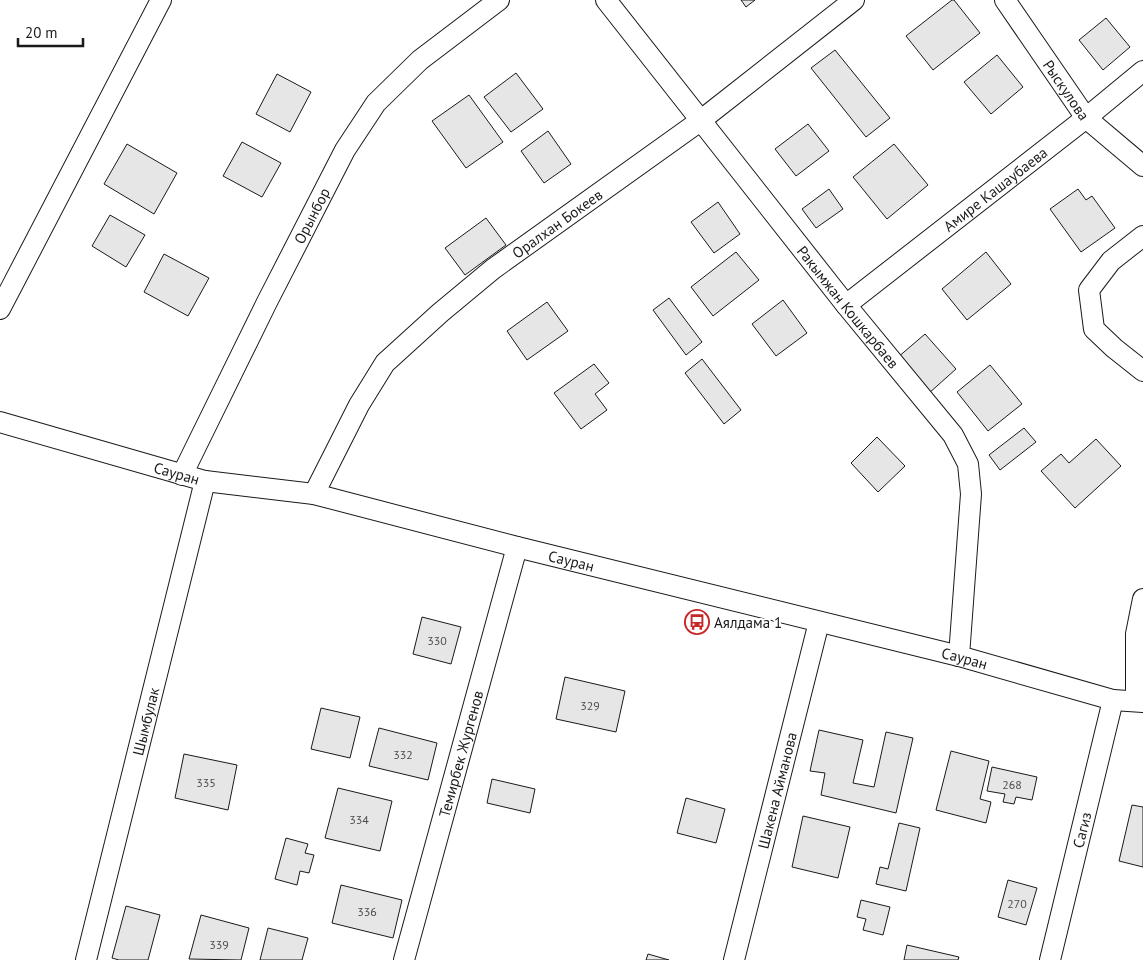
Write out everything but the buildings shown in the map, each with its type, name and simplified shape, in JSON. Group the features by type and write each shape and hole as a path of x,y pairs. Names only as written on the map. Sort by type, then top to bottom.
{"street":[{"path":"0,309 161,0"},
{"name":"Орынбор","path":"182,475 267,302 350,142 376,103 420,60 499,0"},
{"name":"Ракымжан Кошкарбаев","path":"606,0 846,305 953,435 968,464 971,494 959,656"},
{"name":"Оралхан Бокеев","path":"314,494 359,405 385,364 440,313 492,270 700,121 854,0"},
{"name":"Рыскулова","path":"1005,0 1086,118 1143,166"},
{"name":"Амире Кашаубаева","path":"846,305 1086,118 1143,71"},
{"path":"1143,236 1111,261 1089,290 1094,328 1114,348 1143,371"},
{"name":"Сауран","path":"0,422 204,481 314,494 517,548 959,656 1113,700 1140,701"},
{"name":"Шымбулак","path":"86,960 204,481"},
{"name":"Темирбек Жургенов","path":"404,960 517,548"},
{"path":"1140,701 1136,634 1143,599"},
{"name":"Шакена Айманова","path":"734,960 819,622"},
{"name":"Сагиз","path":"1050,960 1113,700"}],"place":[{"name":"Аялдама 1","path":"697,622"}]}
